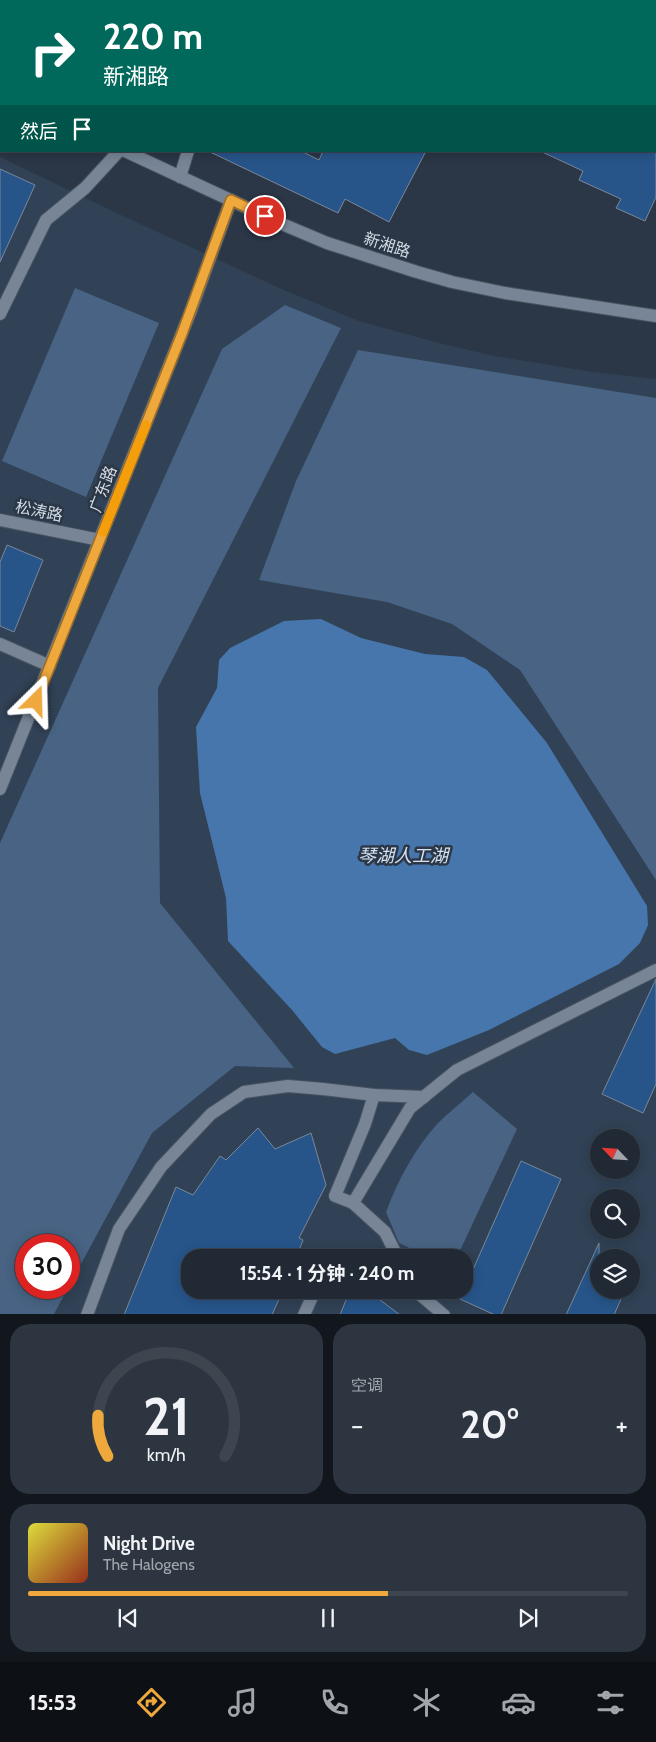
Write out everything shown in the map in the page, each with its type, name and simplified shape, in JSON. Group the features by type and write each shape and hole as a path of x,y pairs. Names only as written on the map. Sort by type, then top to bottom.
{"street":[{"path":"0,314 46,220 85,188 118,152"},
{"name":"新湘路","path":"127,152 327,243 452,282 505,293 656,316"},
{"path":"180,176 188,152"},
{"name":"广东路","path":"0,789 190,313 231,200"},
{"name":"松涛路","path":"0,520 100,540"},
{"path":"0,644 50,666"},
{"path":"353,1203 410,1108 457,1070 656,970"},
{"path":"87,1314 119,1229 161,1167 211,1114 244,1092 288,1086 374,1095 424,1097"},
{"path":"374,1095 365,1124 335,1196 353,1203 385,1232 394,1249"},
{"path":"304,1314 311,1299"},
{"path":"425,1299 444,1314"}],"shaded area":[{"path":"0,157 284,290 359,321 494,356 593,372 656,379 656,1314 0,1314"},
{"path":"75,288 159,323 86,497 2,461"},
{"path":"285,305 341,328 158,688 160,903 294,1068 235,1066 152,1133 80,1266 80,1234 15,1234 15,1299 62,1299 54,1314 0,1314 0,843 222,349"},
{"path":"358,350 656,398 656,880 520,670 452,624 387,602 259,580 296,481"},
{"path":"473,1092 517,1129 461,1249 411,1249 399,1243 386,1212 402,1176 422,1143 438,1123"}],"water":[{"name":"琴湖人工湖","path":"321,619 361,638 425,654 464,657 487,670 547,743 647,906 648,925 640,943 619,964 489,1030 427,1055 409,1050 395,1038 335,1054 322,1047 292,1010 228,941 226,898 200,793 196,727 217,688 219,660 230,648 284,621"}],"building":[{"path":"210,152 303,152 319,160 323,152 425,152 389,222 345,199 338,213"},
{"path":"542,152 656,152 656,197 645,221 616,208 621,199 579,180 583,171"},
{"path":"0,169 35,185 0,262"},
{"path":"7,545 43,560 14,632 0,626 0,562"},
{"path":"656,979 656,1084 643,1113 602,1094"},
{"path":"258,1128 275,1149 311,1133 326,1185 299,1238 303,1240 300,1249 181,1249 181,1299 279,1299 272,1314 124,1314 176,1187 193,1195 220,1156 226,1160"},
{"path":"521,1161 561,1179 501,1314 493,1314 460,1299 473,1299 473,1270"},
{"path":"590,1263 590,1299 621,1299 614,1314 566,1314"},
{"path":"346,1299 379,1299 399,1314 340,1314"}],"slow traffic":[{"path":"103,532 146,425"}],"route":[{"path":"36,701 183,331 231,200 265,216"}]}
